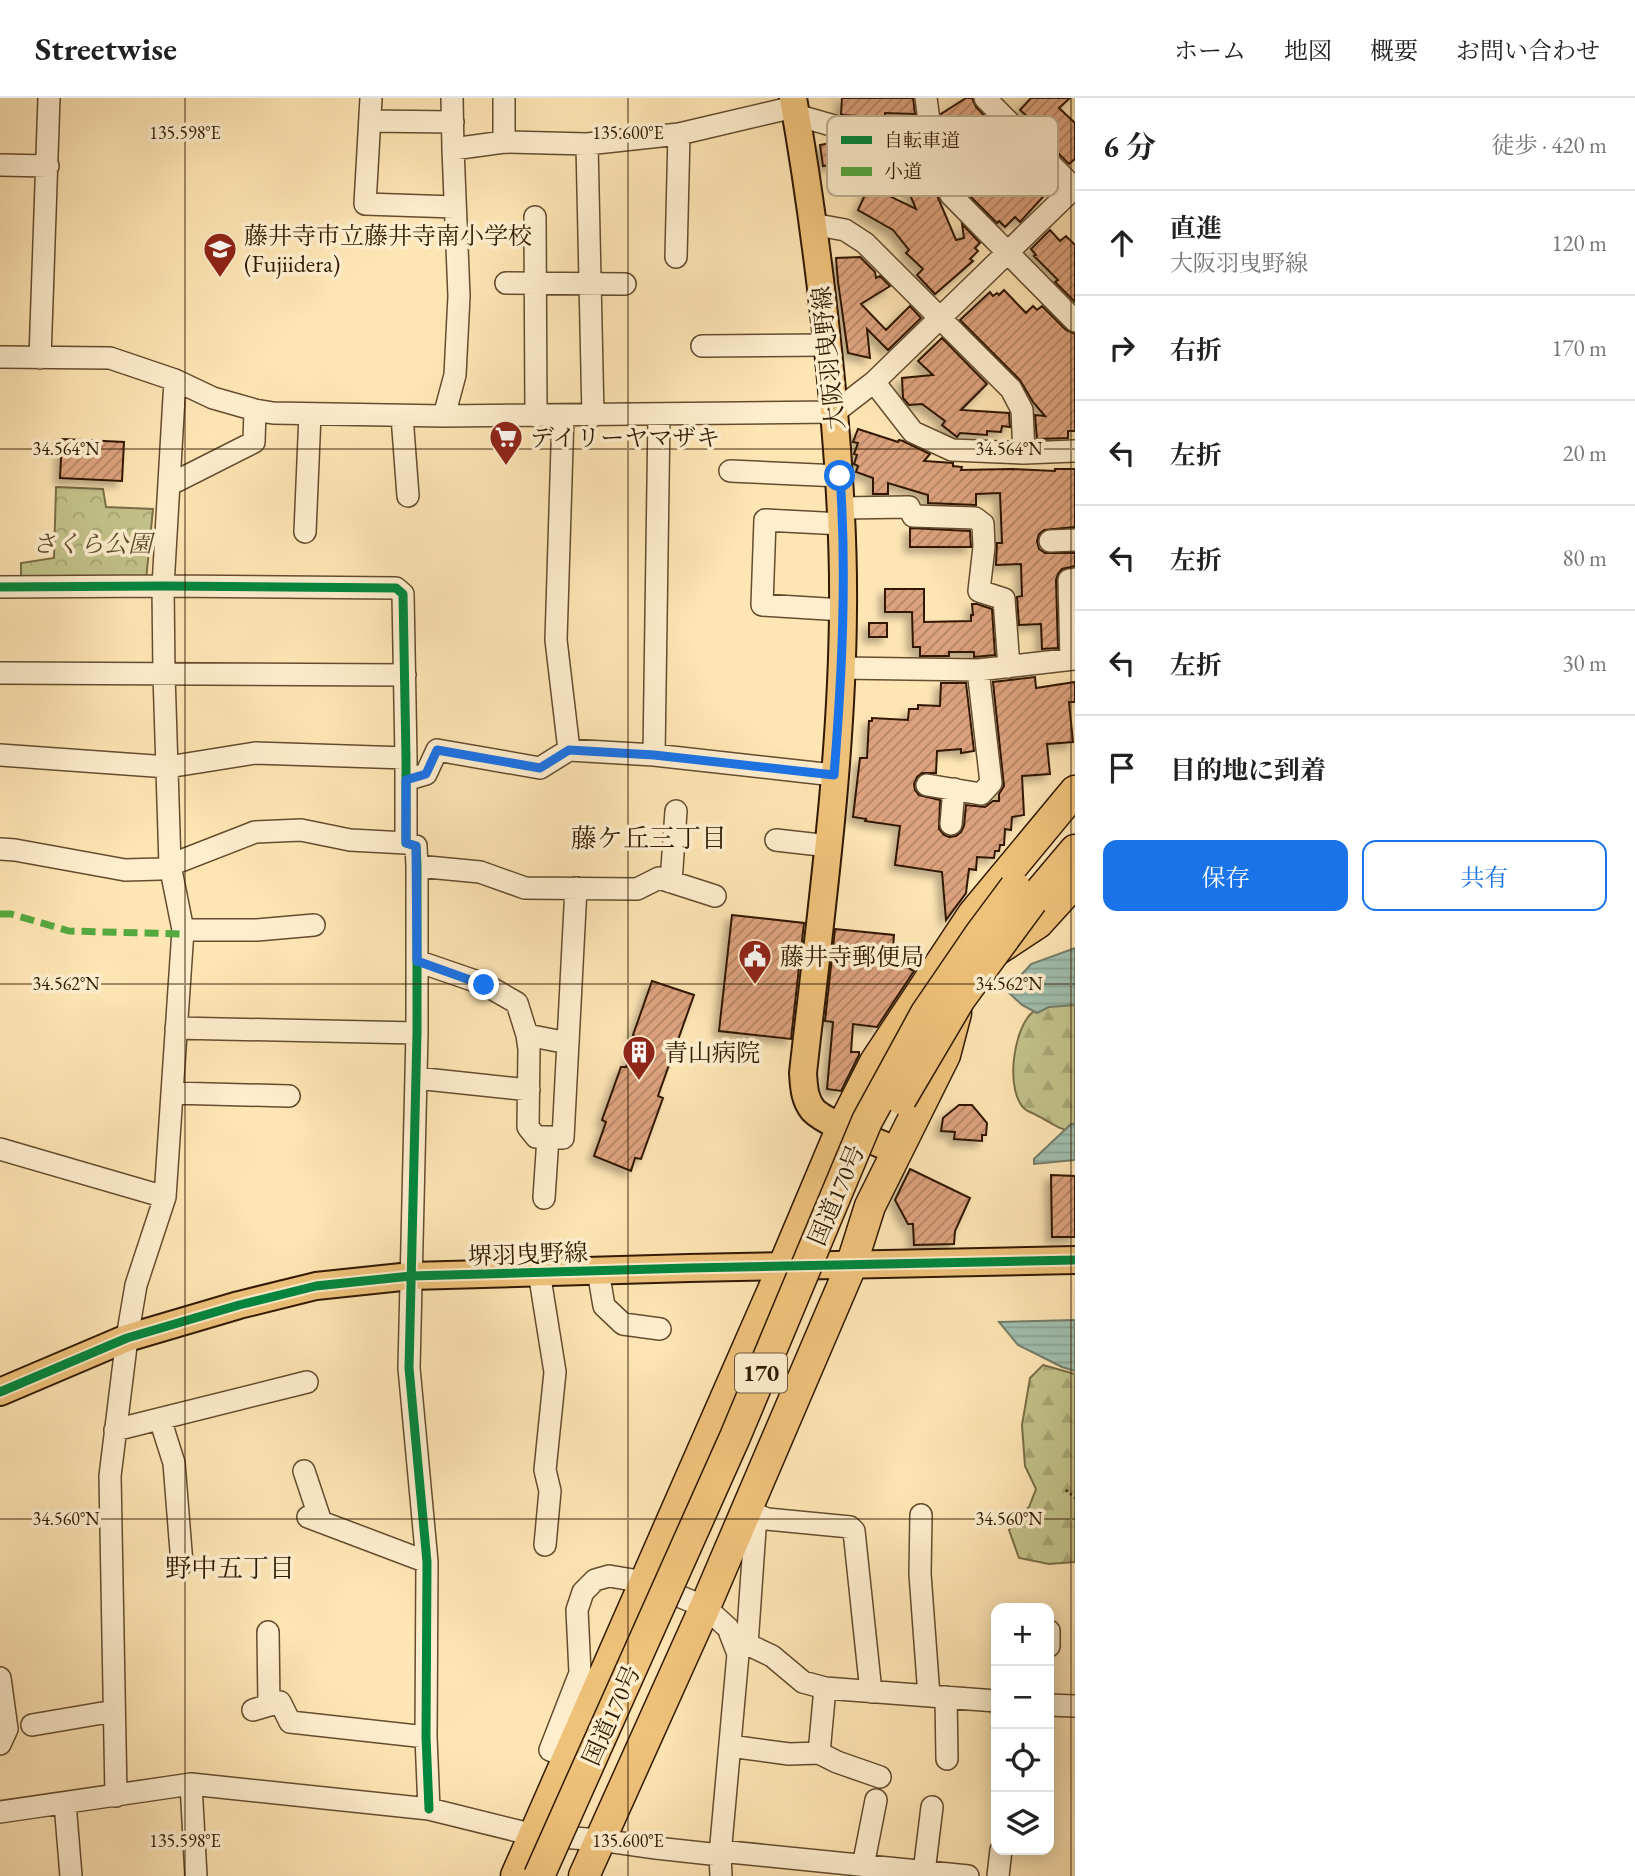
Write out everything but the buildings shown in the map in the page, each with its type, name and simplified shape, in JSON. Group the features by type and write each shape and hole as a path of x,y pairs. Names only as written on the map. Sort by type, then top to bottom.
{"highway":[{"path":"516,1876 534,1835 550,1750 645,1582 842,1127 875,1062 973,914 1075,791"},
{"name":"国道170号","path":"560,1876 673,1629 753,1445 832,1247 883,1129 1023,894 1075,818"},
{"name":"国道170号","path":"538,1876 730,1449 867,1121 926,1013 980,934 1075,850"},
{"path":"584,1876 705,1607 751,1512 851,1266 870,1206 945,1055 962,990 986,957 1038,923 1075,882"}],"main road":[{"name":"大阪羽曳野線","path":"794,107 812,224 835,412 842,516 843,610 829,846 803,1073 804,1090 815,1112 897,1151"},
{"name":"堺羽曳野線","path":"0,1392 127,1338 239,1305 316,1286 411,1276 1075,1261"}],"street":[{"path":"40,358 49,98"},
{"path":"371,98 365,204 455,207"},
{"path":"444,416 455,375 459,296 452,98"},
{"path":"504,98 504,142"},
{"path":"927,104 947,98"},
{"path":"985,98 1003,116"},
{"path":"453,149 504,142 587,144 679,134 794,107 827,120"},
{"path":"369,121 453,122"},
{"path":"676,257 679,134"},
{"path":"587,144 593,416"},
{"path":"0,165 48,166"},
{"path":"0,357 110,358 175,380 213,397 273,413 593,416 835,412 874,382 1075,188 1058,171"},
{"path":"952,196 1075,321"},
{"path":"535,217 536,416"},
{"path":"812,224 845,230 865,243 1011,389 1022,410 1024,453"},
{"path":"506,283 625,284"},
{"path":"702,346 828,345"},
{"path":"116,1796 110,1476 136,1284 165,1197 183,930 170,865 164,674 163,586 175,380"},
{"path":"874,382 913,432 952,450 1024,453 1075,451"},
{"path":"169,485 254,442 255,410"},
{"path":"305,532 310,414"},
{"path":"563,415 555,640 569,750"},
{"path":"654,755 659,415"},
{"path":"402,416 408,496"},
{"path":"730,471 840,476"},
{"path":"843,610 762,606 765,520 842,516 909,507 913,516 975,518 983,524 984,547 979,591 1004,599 1009,667"},
{"path":"1049,541 1075,540"},
{"path":"841,668 978,670 1073,659 1069,580 1075,579"},
{"path":"0,587 396,588 403,594 406,843"},
{"path":"927,785 981,794 991,783 978,670"},
{"path":"0,673 405,675"},
{"path":"406,780 426,774 437,750 540,768 569,750 654,755 834,775"},
{"path":"0,755 168,767 255,754 407,758"},
{"path":"951,824 954,789"},
{"path":"671,882 676,811"},
{"path":"0,849 125,870 160,869 255,832 301,830 350,840 416,846 417,1033 409,1368 427,1562 426,1737 429,1809"},
{"path":"776,841 829,846"},
{"path":"417,866 480,872 525,888 636,889 659,878 715,896"},
{"path":"417,961 484,985 517,1003 529,1049 528,1127 536,1137 563,1138 576,888"},
{"path":"183,930 257,930 314,925"},
{"path":"176,1028 417,1033"},
{"path":"527,1035 568,1043"},
{"path":"416,1078 529,1090"},
{"path":"172,1093 289,1096"},
{"path":"544,1198 548,1137"},
{"path":"0,1149 165,1197"},
{"path":"598,1271 604,1306 624,1324 660,1329"},
{"path":"539,1272 555,1372 545,1470 550,1491 545,1545"},
{"path":"115,1430 307,1382"},
{"path":"160,1419 174,1463 182,1564"},
{"path":"304,1471 314,1520 427,1562"},
{"path":"720,1861 751,1512 767,1519 850,1527 854,1531 871,1692"},
{"path":"921,1515 919,1574 947,1759"},
{"path":"550,1750 580,1673 578,1610 583,1592 595,1580 609,1576 645,1582 705,1607 740,1641 772,1656 803,1682 825,1688 991,1701"},
{"path":"268,1632 261,1707 281,1702 290,1722 426,1737"},
{"path":"0,1678 7,1729 0,1744"},
{"path":"820,1753 825,1688"},
{"path":"1054,1705 1075,1706"},
{"path":"32,1725 114,1711"},
{"path":"730,1746 789,1754 820,1753 880,1777"},
{"path":"191,1784 196,1876"},
{"path":"0,1812 191,1784 429,1809 534,1835 600,1840 720,1861 783,1867 863,1866 968,1876"},
{"path":"863,1866 876,1800"},
{"path":"65,1803 71,1876"},
{"path":"924,1872 932,1807"},
{"path":"998,1876 1000,1855"}],"path":[{"path":"1066,1490 1075,1498"}],"green space":[{"name":"さくら公園","path":"56,487 103,489 106,507 153,509 146,580 21,579 21,563 54,558"},
{"path":"1075,995 1075,1132 1059,1128 1026,1110 1019,1101 1013,1075 1016,1044 1027,1019 1034,1011 1048,1004"},
{"path":"1043,1365 1075,1374 1075,1562 1049,1564 1019,1558 1009,1530 1029,1507 1036,1489 1025,1466 1022,1425 1030,1378"}],"shaded area":[{"path":"1075,948 1075,1005 1049,1007 1037,1013 1022,1005 1007,991 1031,964"},
{"path":"1071,1124 1075,1124 1075,1160 1034,1164 1034,1159"},
{"path":"1075,1320 1075,1371 1018,1345 999,1322"}],"marked path":[{"path":"0,914 11,914 69,931 183,934"}],"cycle path":[{"path":"0,587 396,588 403,594 406,843 416,846 417,866 417,1033 409,1368 427,1562 426,1737 429,1809"},
{"path":"0,1392 127,1338 239,1305 316,1286 411,1276 1075,1260"}],"place":[{"name":"藤井寺市立藤井寺南小学校 (Fujiidera)","path":"220,279"},
{"name":"デイリーヤマザキ","path":"506,467"},
{"name":"藤井寺郵便局","path":"755,986"},
{"name":"青山病院","path":"639,1082"}],"district":[{"name":"藤ケ丘三丁目","path":"649,838"},
{"name":"野中五丁目","path":"230,1568"}],"route":[{"path":"484,985 417,961 416,846 406,843 406,780 426,774 437,750 540,768 569,750 654,755 834,775 843,610 840,476"}]}
